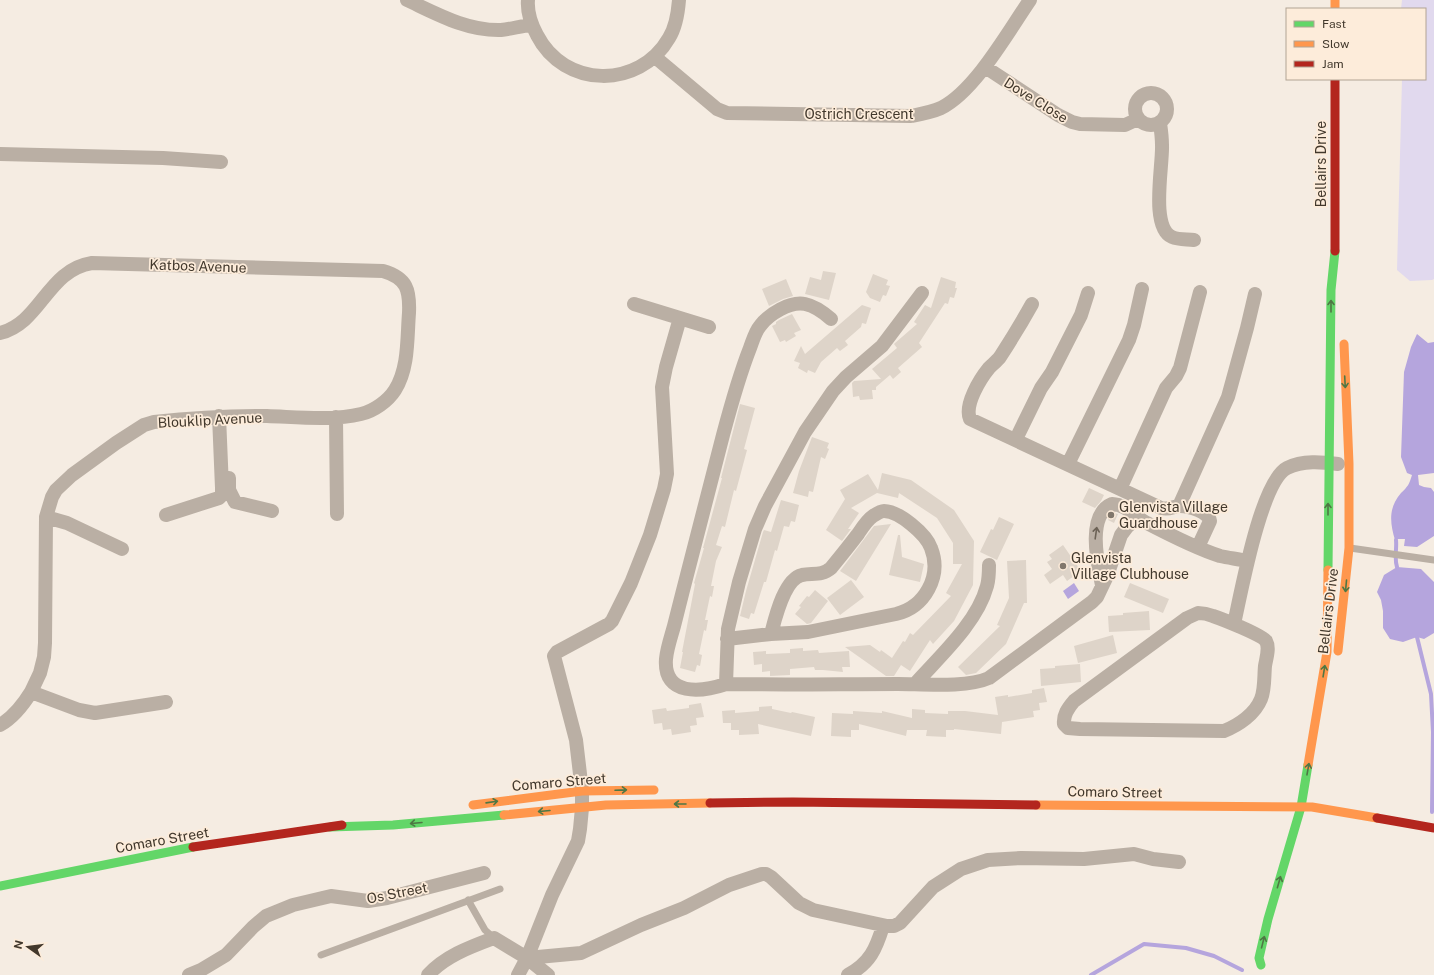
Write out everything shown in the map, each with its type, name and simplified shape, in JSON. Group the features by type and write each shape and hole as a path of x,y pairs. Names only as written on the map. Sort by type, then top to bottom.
{"street":[{"path":"407,0 452,21 470,26 501,30 531,25"},
{"path":"528,0 531,25 543,47 552,56 561,64 584,75 609,77 634,71 654,57 670,38 678,15 679,0"},
{"name":"Ostrich Crescent","path":"654,57 717,109 723,112 733,114 918,115 940,108 953,101 969,85 984,67 1030,0"},
{"name":"Dove Close","path":"984,67 1058,115 1072,122 1080,124 1125,124 1138,119"},
{"name":"Bellairs Drive","path":"1335,80 1335,248 1331,290 1328,463 1345,593 1336,661"},
{"path":"1152,93 1160,96 1167,105 1167,113 1160,123 1148,126 1138,119 1135,112 1138,100 1144,94 1152,93"},
{"path":"1160,123 1162,145 1159,209 1160,221 1172,237 1194,240"},
{"path":"0,154 155,158 220,162"},
{"name":"Bellairs Drive","path":"1335,248 1340,290"},
{"name":"Katbos Avenue","path":"0,333 21,323 56,282 66,273 75,268 92,263 383,272 396,276 400,280 407,288 409,299"},
{"path":"1068,464 1129,340 1142,289"},
{"path":"1120,489 1166,388 1176,376 1180,368 1200,292"},
{"path":"726,684 728,628 739,582 757,524 805,432 838,385 882,346 922,293"},
{"path":"1016,439 1041,388 1052,372 1081,315 1088,293"},
{"path":"1179,506 1228,397 1255,294"},
{"name":"Blouklip Avenue","path":"0,725 10,719 24,703 31,692 42,666 45,643 46,517 52,497 62,484 116,442 139,428 154,422 223,416 336,417 362,414 372,410 396,389 402,375 405,362 409,299"},
{"path":"634,304 709,327"},
{"path":"831,319 817,308 803,304 780,309 768,317 757,331 742,368 730,408 666,659 667,670 674,684 688,690 699,690 726,684 971,683 989,678 1087,607 1097,597 1107,576 1124,530 1134,521 1144,522"},
{"path":"1032,304 999,357 978,384 971,400 969,416 972,420 1016,439 1161,508 1170,509 1179,506 1204,512 1210,518 1210,524 1198,548"},
{"path":"518,975 527,958 552,895 578,841 582,808 582,790 576,740 554,656 557,652 612,621 626,595 650,535 666,481 662,387 680,318"},
{"name":"Bellairs Drive","path":"1256,975 1260,965 1259,958 1268,919 1301,808 1327,652 1349,464 1343,336"},
{"path":"223,416 229,490 232,497 235,502 272,511"},
{"path":"166,514 222,496 223,416"},
{"path":"336,417 337,514"},
{"path":"1234,624 1247,561 1256,530 1267,499 1280,474 1288,467 1310,462 1349,464"},
{"path":"1102,585 1097,564 1095,541 1096,530 1103,512 1110,505 1115,504 1133,512 1144,522 1198,548 1221,556 1247,561"},
{"path":"727,639 808,632 896,614 910,609 922,598 932,581 934,563 931,547 918,530 892,513 884,511 873,516 832,568 827,572 796,577 778,608 771,634"},
{"path":"46,517 67,523 122,549"},
{"path":"915,684 961,632 975,612 987,585 989,565"},
{"path":"1198,613 1204,613 1234,624 1264,639 1267,647 1261,699 1241,723 1224,730 1080,729 1068,728 1064,724 1063,720 1066,712 1074,701 1187,618 1198,613"},
{"path":"31,692 79,710 95,713 166,702"},
{"name":"Comaro Street","path":"461,806 582,790 665,790"},
{"name":"Comaro Street","path":"731,794 793,802"},
{"name":"Comaro Street","path":"330,827 393,826 640,804 793,802 1151,807 1312,807 1434,828"},
{"name":"Comaro Street","path":"0,886 195,847 330,827 386,816"},
{"path":"527,958 581,953 684,908 730,885 764,873 771,877 799,903 813,910 883,926 894,926 900,923 933,887 961,869 988,860 1015,858 1084,859 1134,854 1153,859 1179,862"},
{"name":"Os Street","path":"189,975 201,970 226,955 253,926 266,916 293,905 331,896 368,901 387,898 484,873"},
{"path":"848,975 861,967 870,958 883,926"},
{"path":"428,975 434,968 451,957 481,942 494,938 527,958 548,975"},
{"name":"Bellairs Drive","path":"1260,965 1267,960 1271,948"}],"lane":[{"path":"1339,548 1434,560"},
{"path":"321,955 500,888"},
{"path":"468,900 484,930 494,938"}],"shaded area":[{"path":"1402,0 1434,0 1434,279 1432,280 1410,281 1397,270 1402,80 1426,80 1426,8 1401,8"},
{"path":"1417,334 1428,343 1434,342 1434,473 1418,475 1419,485 1431,488 1434,492 1434,536 1417,547 1404,546 1405,539 1395,540 1391,516 1394,504 1408,485 1412,475 1407,473 1401,457 1404,372 1411,347"},
{"path":"1397,567 1421,569 1434,582 1434,633 1424,639 1417,637 1403,642 1390,639 1383,628 1383,611 1381,600 1377,592 1384,575"},
{"path":"1074,583 1079,591 1068,599 1063,591"}],"building":[{"path":"823,271 836,273 829,300 805,294 810,277 821,280"},
{"path":"873,274 888,280 886,285 890,286 886,296 883,295 880,302 870,298 866,292"},
{"path":"941,277 956,282 955,288 957,288 954,298 950,297 948,304 945,303 919,343 922,347 898,368 901,372 893,379 890,375 876,387 876,390 872,390 873,399 860,400 859,396 853,397 852,383 854,381 881,379 872,369 897,348 894,344 917,324 914,322 925,305 931,308"},
{"path":"786,279 793,296 769,306 762,289"},
{"path":"862,305 871,308 866,324 862,323 861,327 845,341 848,345 840,351 837,348 821,362 815,373 808,370 807,373 798,368 800,363 794,361 801,346 805,354"},
{"path":"792,314 801,330 794,333 796,336 786,342 785,340 780,342 772,326 779,320"},
{"path":"740,404 755,408 744,449 747,450 736,491 734,490 725,527 722,526 716,545 722,547 716,561 711,586 714,586 712,597 710,596 705,620 708,620 706,631 704,630 699,654 702,655 700,666 697,665 695,672 680,668 682,652 694,583"},
{"path":"812,437 829,443 827,448 829,449 825,459 821,457 813,492 809,491 808,497 793,493 799,471"},
{"path":"882,473 911,480 954,510 974,541 973,585 954,621 933,644 930,640 910,671 901,665 894,676 886,676 845,647 870,645 880,652 881,650 892,658 903,641 905,642 910,633 913,635 951,596 946,593 962,564 953,564 953,543 937,518 899,493 898,498 877,493 851,508 859,513 848,529 851,529 842,541 826,530 845,499 840,490 868,474 878,490"},
{"path":"1089,488 1104,495 1095,508 1082,502"},
{"path":"781,500 799,505 795,522 791,521 789,527 784,526 777,551 775,550 766,582 764,582 754,614 751,613 749,619 740,616 746,591 763,532 764,530 771,532"},
{"path":"1114,513 1118,514 1114,523 1108,520"},
{"path":"999,517 1014,524 997,560 980,552 991,529 993,530"},
{"path":"891,524 856,581 840,571 874,526"},
{"path":"898,535 900,535 902,557 924,564 920,582 889,575"},
{"name":"Glenvista Village Clubhouse","path":"1063,545 1081,571 1067,581 1063,575 1050,584 1044,575 1052,569 1047,562 1052,559 1049,555"},
{"path":"1026,560 1027,603 1024,603 1006,644 976,673 966,675 958,667 1000,626 997,625 1009,598 1007,561"},
{"path":"851,580 864,597 840,615 827,598"},
{"path":"1130,583 1169,599 1163,613 1124,597"},
{"path":"815,590 828,601 811,623 807,624 795,614 807,596 809,597"},
{"path":"1149,611 1150,630 1109,632 1108,616"},
{"path":"1113,635 1117,653 1078,663 1074,646"},
{"path":"803,648 803,651 818,650 819,653 849,651 850,667 842,667 843,672 815,670 814,667 790,669 790,675 770,676 770,671 762,672 762,664 754,665 753,652 766,651 766,654 790,653 790,649"},
{"path":"1080,664 1081,682 1041,686 1040,669"},
{"path":"1044,688 1047,702 1039,703 1040,710 1033,711 1034,717 1002,722 1001,734 954,729 946,730 946,737 926,736 927,730 907,730 906,736 859,724 859,730 851,730 851,737 831,736 832,713 853,714 853,711 882,713 882,711 912,718 912,709 925,710 925,713 948,714 948,711 965,711 998,715 995,697 1008,695 1008,697 1032,693 1032,690"},
{"path":"701,703 704,717 696,718 697,725 690,726 691,732 672,735 671,729 663,730 662,723 654,724 652,710 666,708 667,711 689,708 689,705"},
{"path":"772,706 772,709 815,717 811,736 758,724 759,734 739,735 739,730 731,730 731,723 723,723 722,711 735,710 735,713 759,711 759,707"}],"waterway":[{"path":"1396,540 1397,567"},
{"path":"1417,637 1431,694 1433,732 1432,812"},
{"path":"1091,975 1144,944 1186,948 1214,956 1242,970"}],"traffic: fast":[{"path":"1328,570 1331,290 1335,251"},
{"path":"1261,965 1259,958 1268,919 1301,807 1308,765"},
{"path":"330,827 393,825 504,815"},
{"path":"0,886 193,847"}],"traffic: slow":[{"path":"1335,0 1335,8"},
{"path":"1338,651 1349,548 1349,464 1344,344"},
{"path":"1308,765 1327,652 1328,570"},
{"path":"473,805 582,791 654,790"},
{"path":"504,815 606,805 710,803"},
{"path":"1036,805 1312,807 1377,818"}],"traffic: jam":[{"path":"1335,80 1335,251"},
{"path":"710,803 793,802 1036,805"},
{"path":"1377,818 1434,828"},
{"path":"193,847 342,825"}],"place":[{"name":"Glenvista Village Guardhouse","path":"1111,515"},
{"name":"Glenvista Village Clubhouse","path":"1063,566"}]}
